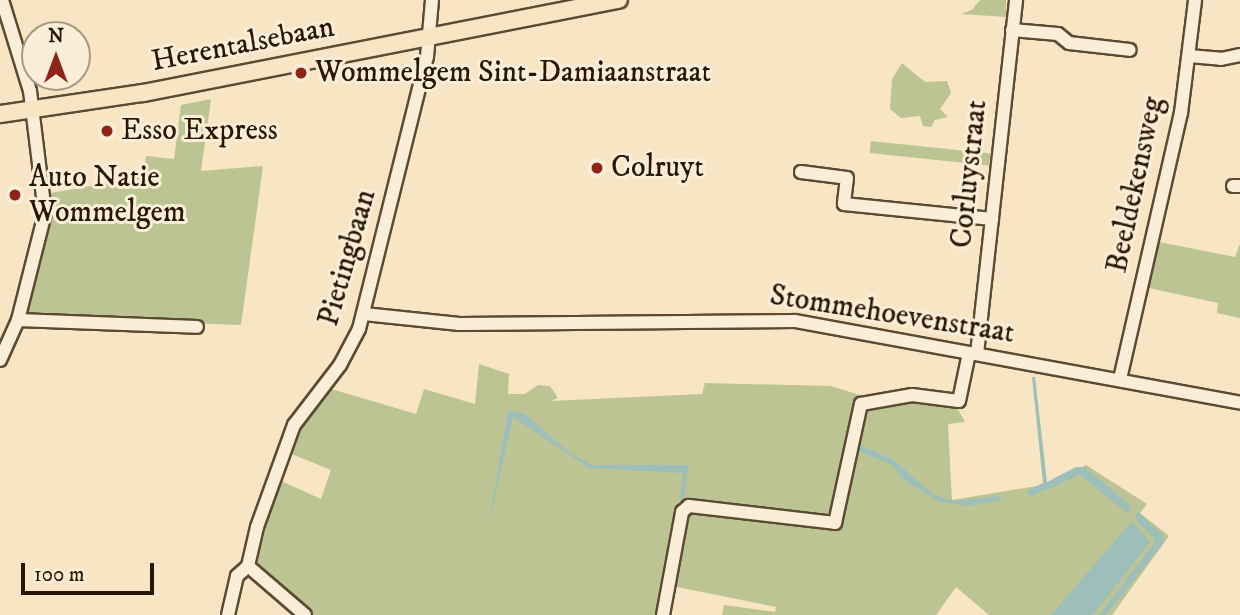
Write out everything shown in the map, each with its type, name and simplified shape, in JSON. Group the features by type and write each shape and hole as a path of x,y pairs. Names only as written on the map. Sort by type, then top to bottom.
{"main road":[{"name":"Herentalsebaan","path":"0,114 143,93 619,0"}],"street":[{"path":"0,359 18,320 45,214 31,110 2,0"},
{"name":"Pietingbaan","path":"228,615 237,576 248,566 257,527 294,425 346,356 364,314 424,72 432,0"},
{"name":"Corluystraat","path":"663,615 682,512 688,506 835,523 852,446 855,415 867,400 912,396 959,401 973,353 992,219 1016,0"},
{"name":"Beeldekensweg","path":"1120,379 1181,113 1195,0"},
{"path":"1012,30 1058,34 1069,43 1130,50"},
{"path":"1189,56 1220,59 1240,55"},
{"path":"801,172 847,178 844,204 992,219"},
{"name":"Stommehoevenstraat","path":"364,314 459,324 768,319 1120,379 1240,403"},
{"path":"18,320 197,327"},
{"path":"248,566 305,615"}],"green space":[{"path":"980,0 1006,0 1006,17 961,14 972,10"},
{"path":"902,63 925,82 947,81 951,93 940,109 948,117 935,120 931,127 923,126 920,116 901,118 890,109 892,79"},
{"path":"211,99 201,171 263,166 241,325 23,317 50,218 51,193 142,177 146,156 174,159 181,105"},
{"path":"871,141 990,154 989,165 870,153"},
{"path":"1159,242 1235,257 1240,244 1240,318 1217,313 1218,303 1149,288"},
{"path":"479,364 509,374 508,394 525,394 538,385 550,386 558,398 550,401 702,394 705,383 831,386 866,397 853,410 832,520 679,502 658,615 311,615 254,567 279,480 321,499 331,470 289,453 299,427 328,388 416,414 424,389 475,404"},
{"path":"902,399 954,402 965,422 948,424 952,500 1049,484 1086,465 1147,504 1140,513 1169,536 1112,615 989,615 956,587 936,615 722,615 724,605 775,612 776,607 672,586 684,517 691,511 830,526 862,407"}],"water":[{"path":"1032,377 1035,377 1047,482 1076,467 1085,467 1132,507 1127,513 1080,475 1029,497 1027,491 1043,483"},
{"path":"508,410 525,414 570,453 592,465 688,465 684,499 796,512 831,515 845,446 849,447 834,516 830,519 680,502 683,473 589,468 513,417 488,528"},
{"path":"858,444 894,460 934,495 954,501 1000,496 1002,500 967,506 940,502 904,480 892,465 854,449"},
{"path":"1138,512 1163,535 1164,542 1106,615 1099,615 1156,541 1134,517"},
{"path":"1132,521 1150,542 1093,615 1051,615"}],"place":[{"name":"Wommelgem Sint-Damiaanstraat","path":"301,73"},
{"name":"Esso Express","path":"107,131"},
{"name":"Colruyt","path":"597,168"},
{"name":"Auto Natie Wommelgem","path":"15,195"}]}
